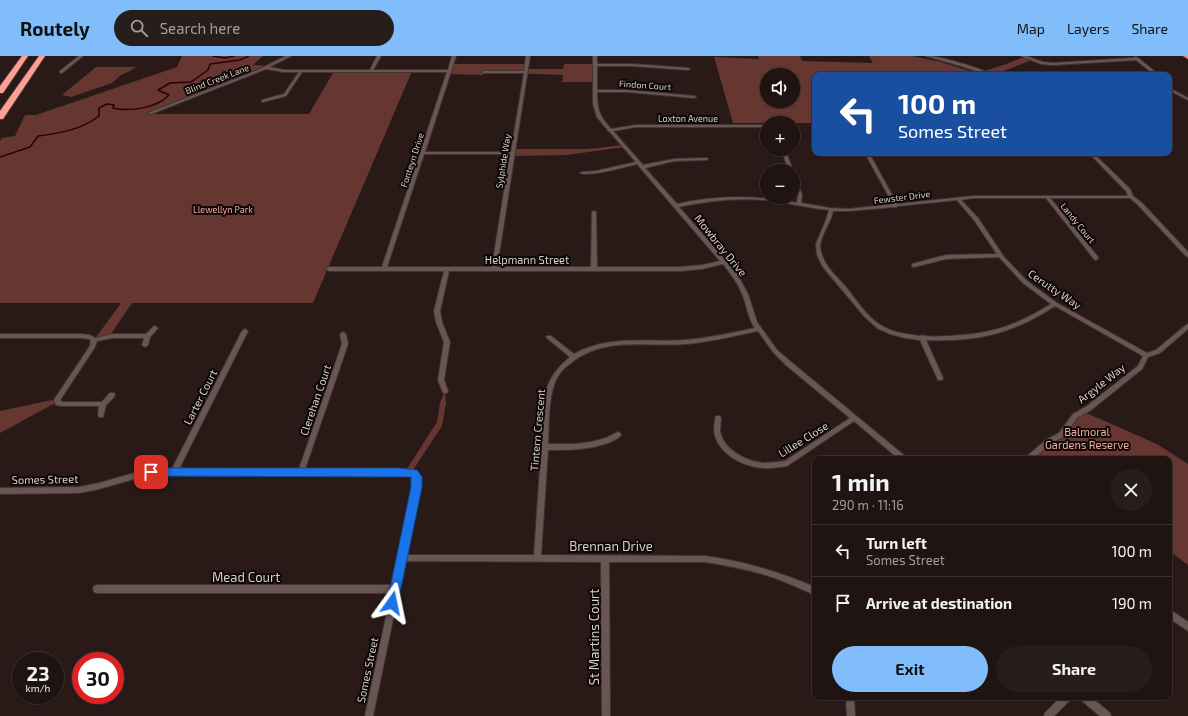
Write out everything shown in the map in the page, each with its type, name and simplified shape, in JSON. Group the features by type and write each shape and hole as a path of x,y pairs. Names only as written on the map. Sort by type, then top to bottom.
{"highway":[{"path":"2,88 18,56"},
{"path":"2,88 25,56"},
{"path":"0,117 42,56"},
{"path":"13,99 50,56"}],"street":[{"path":"61,72 81,56"},
{"name":"Blind Creek Lane","path":"150,113 266,68 289,56"},
{"path":"371,71 379,56"},
{"name":"Fonteyn Drive","path":"384,269 454,56"},
{"name":"Sylphide Way","path":"494,269 528,56"},
{"name":"Mowbray Drive","path":"595,56 596,110 601,119 724,262 741,285 752,317 758,330 766,341 785,361 900,456"},
{"path":"928,56 982,72"},
{"path":"1023,56 1042,63 1053,64 1137,59"},
{"path":"1133,56 1153,72"},
{"path":"595,65 632,65 688,69"},
{"path":"266,68 277,71 449,71"},
{"path":"263,101 286,94 302,71"},
{"path":"483,72 525,72"},
{"name":"Findon Court","path":"595,91 627,91 694,97"},
{"path":"1172,91 1188,99"},
{"name":"Loxton Avenue","path":"610,130 636,126 760,126"},
{"path":"423,153 512,153"},
{"path":"869,156 896,206"},
{"path":"1094,156 1128,190 1131,197 1140,204 1188,255"},
{"path":"582,173 674,160 706,159"},
{"name":"Fewster Drive","path":"799,204 831,209 861,210 979,197 1131,197"},
{"name":"Landy Court","path":"1047,197 1096,258"},
{"name":"Fewster Drive","path":"676,206 714,199 760,200"},
{"name":"Cerutty Way","path":"958,199 976,218 999,255 1025,282 1055,304 1146,355"},
{"path":"831,209 829,220 820,236 818,245 819,253 823,262 874,323 896,335 922,337 966,336 1001,331 1025,322 1055,304"},
{"path":"594,212 594,269"},
{"path":"914,265 946,257 999,255"},
{"name":"Helpmann Street","path":"329,269 689,269 724,262"},
{"path":"445,391 441,380 447,342 439,322 437,311 447,269"},
{"path":"1146,355 1158,352 1188,326"},
{"path":"145,345 147,336 154,328"},
{"name":"Tintern Crescent","path":"537,558 548,400 550,386 559,371 574,357 592,348 607,344 691,342 758,330"},
{"name":"Larter Court","path":"174,472 245,331"},
{"name":"Clerehan Court","path":"300,472 345,344 343,334"},
{"path":"1,337 85,336 94,340 113,336 147,336"},
{"path":"549,337 574,357"},
{"path":"922,337 940,378"},
{"path":"94,340 93,346 56,400 58,403 62,404 103,404"},
{"name":"Argyle Way","path":"1032,456 1048,442 1061,435 1075,416 1090,408 1140,367 1146,355"},
{"path":"101,415 103,404 112,395"},
{"name":"Lillee Close","path":"718,418 716,422 718,435 730,452 749,463 765,467 787,463 854,418"},
{"path":"545,447 584,447 603,443 618,435"},
{"name":"Somes Street","path":"0,491 79,490 144,473 405,472 416,475 417,487 369,716"},
{"name":"Brennan Drive","path":"402,558 691,558 722,561 766,572 812,589"},
{"name":"St Martins Court","path":"605,558 606,716"},
{"name":"Mead Court","path":"97,589 395,589"},
{"path":"1172,615 1188,627"},
{"path":"850,700 851,716"},
{"path":"1048,716 1064,700"},
{"path":"1088,700 1107,716"}],"green space":[{"name":"Llewellyn Park","path":"182,56 263,56 253,65 270,66 148,114 309,114 334,71 412,71 313,303 132,303 109,337 94,340 121,303 0,303 0,141 2,138 15,136 25,115 36,115 177,67"},
{"path":"758,56 800,56 802,61 873,63 869,56 912,56 941,62 973,72 812,72 812,123 800,123 800,116 760,116 760,123 733,123 714,57 759,59"},
{"path":"1024,57 1032,60 1001,72 982,72"},
{"path":"452,64 526,64 526,69 563,69 564,64 595,64 595,82 562,82 563,75 483,72 483,75 448,74"},
{"path":"96,67 136,67 121,75 112,83 71,97 62,95"},
{"path":"623,145 624,147 567,155 511,156 512,149 589,149"},
{"path":"445,391 446,403 442,426 411,473 405,472 437,422 440,403"},
{"path":"57,399 57,402 0,433 0,411"},
{"name":"Balmoral Gardens Reserve","path":"1084,412 1157,444 1188,464 1188,565 1172,553 1172,456 1038,456 1035,454 1055,439 1072,419"}],"waterway":[{"path":"213,56 225,58 234,56"},
{"path":"0,157 30,147 38,136 62,132 85,125 99,116 99,108 107,104 114,105 113,108 135,109 158,103 169,95 158,90 170,83 191,82 208,70 210,64 240,60 249,56"}],"route":[{"path":"151,472 413,473 417,477 417,487 392,603"}]}
